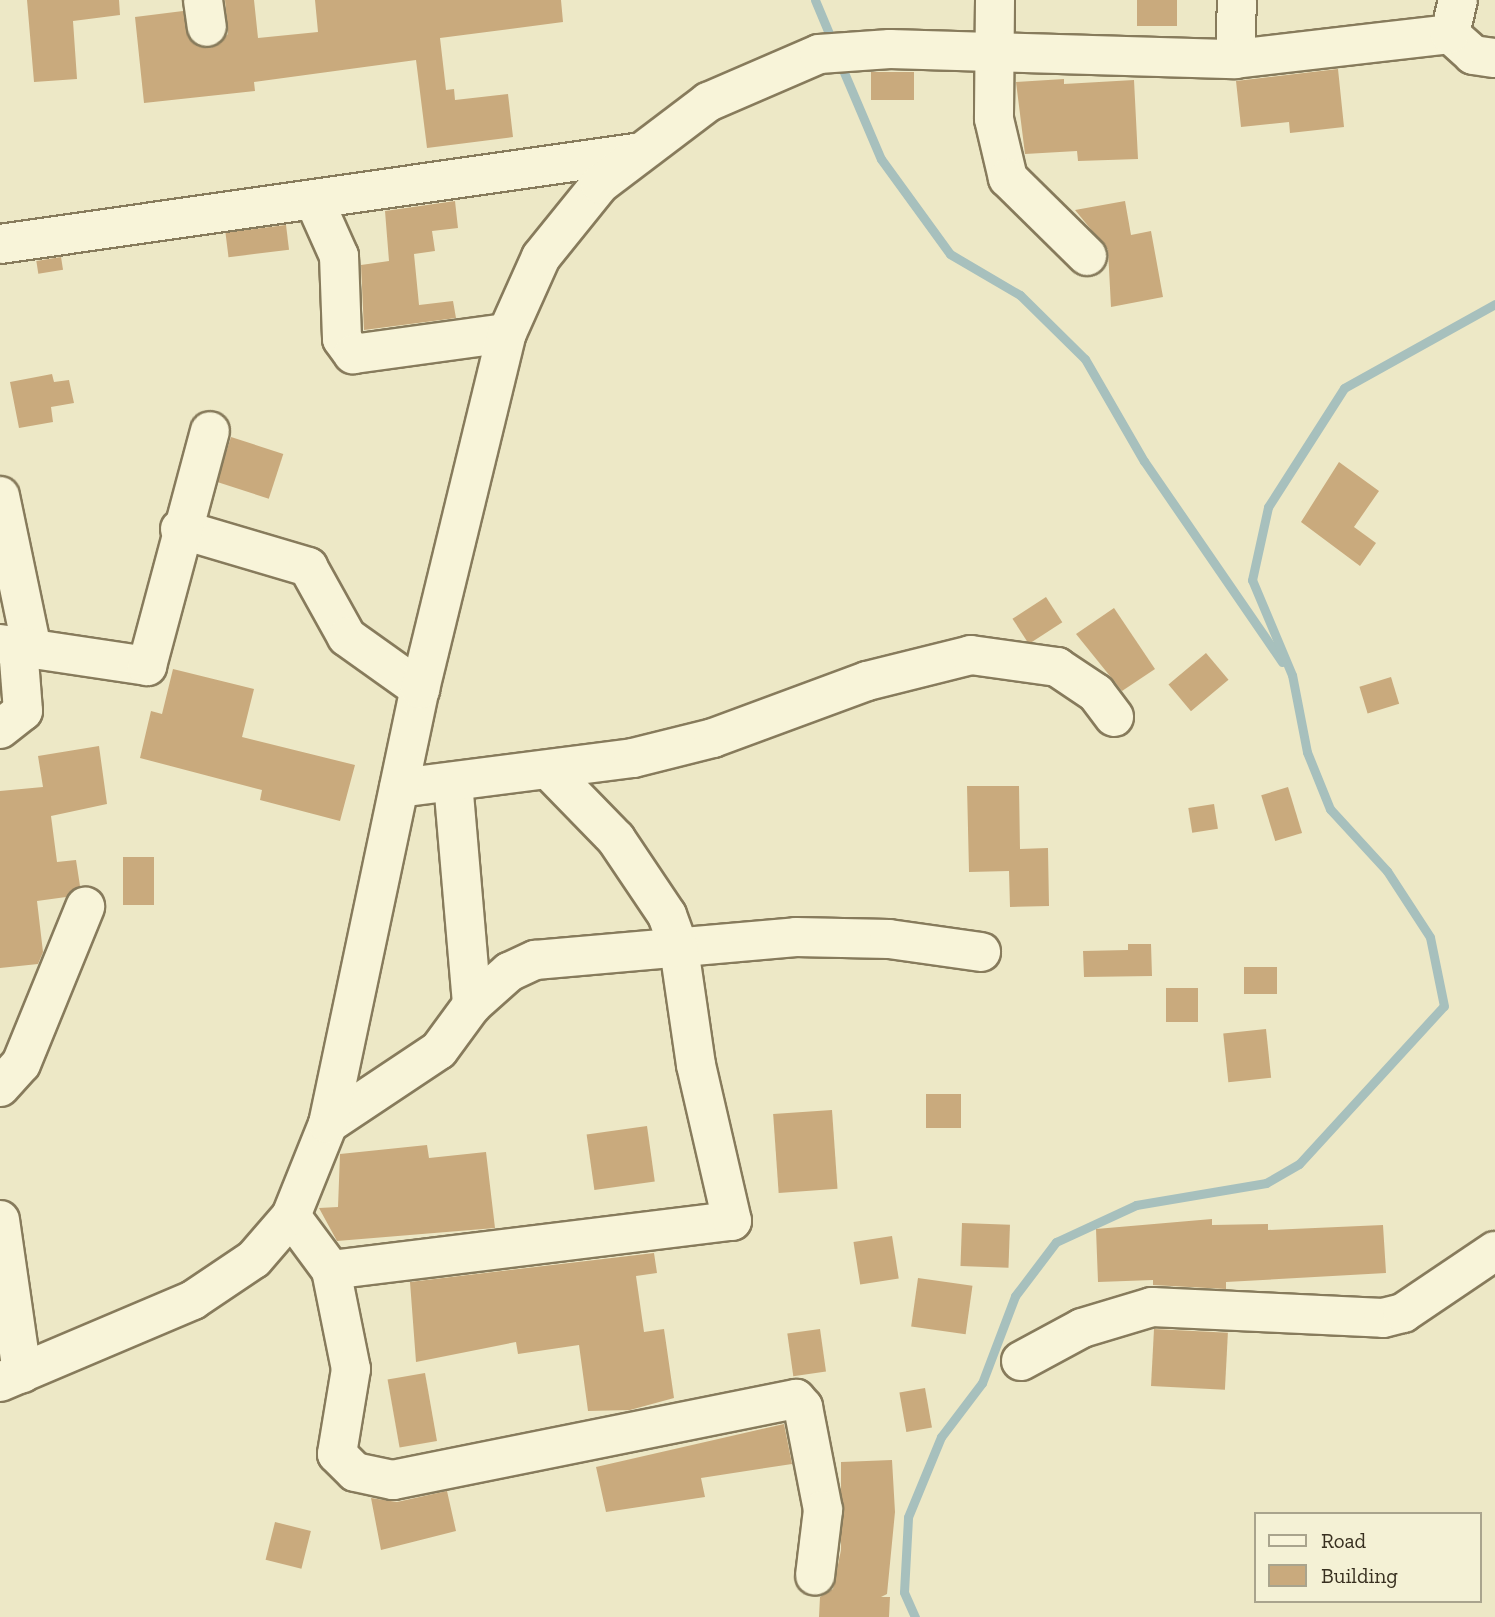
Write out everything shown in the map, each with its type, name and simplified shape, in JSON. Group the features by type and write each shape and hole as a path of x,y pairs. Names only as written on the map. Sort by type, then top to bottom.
{"street":[{"path":"995,0 994,119 1007,178 1087,256"},
{"path":"1235,59 1237,0"},
{"path":"0,1220 11,1377 193,1300 254,1259 291,1216 328,1124 350,1006 420,689 508,333 541,257 600,184 635,153 730,91 838,52 1235,59 1413,41 1454,17 1473,55 1495,58"},
{"path":"0,244 635,153"},
{"path":"314,200 339,256 342,339 353,354 508,333"},
{"path":"17,647 147,666 180,529 209,431"},
{"path":"0,496 23,711 0,729"},
{"path":"180,529 308,567 347,637 420,689"},
{"path":"399,788 633,758 713,737 867,681 971,655 1057,667 1096,693 1114,717"},
{"path":"331,1270 732,1221 703,1102 679,948 646,877 549,770"},
{"path":"453,782 472,1005"},
{"path":"0,1087 21,1064 85,907"},
{"path":"328,1124 439,1050 472,1005 509,972 536,960 796,937 889,939 981,952"},
{"path":"291,1216 331,1270 351,1369 337,1454 355,1472 393,1480 796,1399 803,1407 823,1510 815,1576"},
{"path":"1021,1361 1082,1328 1152,1307 1383,1318 1403,1313 1495,1251"}],"building":[{"path":"27,0 119,0 120,15 73,21 77,79 34,82"},
{"path":"225,0 254,0 258,38 318,32 315,0 561,0 563,22 440,38 446,90 454,89 455,100 508,94 513,137 427,148 416,60 254,82 255,91 144,103 135,17 183,11 190,40 211,48 228,34"},
{"path":"1137,0 1177,0 1177,26 1137,26"},
{"path":"1338,69 1344,127 1290,133 1289,122 1241,127 1236,81"},
{"path":"871,72 914,72 914,100 871,100"},
{"path":"1064,79 1064,84 1134,80 1138,159 1078,161 1077,151 1025,154 1016,82"},
{"path":"455,201 458,228 432,231 435,251 414,254 419,305 453,301 456,318 364,330 361,265 389,261 385,211"},
{"path":"1125,201 1131,235 1151,231 1163,297 1111,307 1108,250 1075,210"},
{"path":"286,225 289,250 229,257 225,232"},
{"path":"61,257 63,270 38,274 36,261"},
{"path":"52,374 54,382 69,380 74,403 51,407 53,422 19,428 10,382"},
{"path":"231,437 283,454 269,499 216,482"},
{"path":"1339,462 1379,491 1354,527 1376,543 1360,566 1301,522"},
{"path":"1046,597 1062,622 1029,644 1012,619"},
{"path":"1114,608 1155,669 1122,691 1076,634"},
{"path":"1206,653 1228,680 1191,711 1168,684"},
{"path":"173,669 254,689 242,737 355,765 340,821 260,800 262,790 140,758 151,711 162,714"},
{"path":"1391,677 1399,704 1368,713 1359,687"},
{"path":"99,746 107,804 51,816 57,862 76,860 80,886 66,897 37,901 43,952 38,964 0,968 0,791 43,787 38,756"},
{"path":"967,786 1019,786 1020,849 1048,848 1049,906 1010,907 1009,871 969,872"},
{"path":"1288,787 1302,833 1275,841 1261,795"},
{"path":"1214,804 1218,829 1192,833 1188,808"},
{"path":"123,857 154,857 154,905 123,905"},
{"path":"1128,944 1151,944 1152,976 1084,977 1083,951 1128,950"},
{"path":"1244,967 1277,967 1277,994 1244,994"},
{"path":"1166,988 1198,988 1198,1022 1166,1022"},
{"path":"1266,1029 1271,1078 1228,1082 1223,1033"},
{"path":"926,1094 961,1094 961,1128 926,1128"},
{"path":"832,1110 838,1189 779,1193 773,1114"},
{"path":"647,1126 655,1181 594,1190 587,1134"},
{"path":"427,1145 429,1158 486,1152 495,1228 337,1241 319,1208 338,1207 340,1154"},
{"path":"1212,1219 1212,1225 1268,1224 1268,1230 1383,1225 1386,1273 1226,1282 1226,1289 1153,1285 1153,1280 1098,1282 1096,1229"},
{"path":"962,1223 1010,1225 1008,1268 960,1266"},
{"path":"892,1236 899,1278 860,1285 853,1242"},
{"path":"654,1253 657,1273 636,1276 644,1332 664,1329 674,1398 630,1410 588,1411 579,1345 518,1354 516,1342 416,1362 410,1282"},
{"path":"918,1278 972,1286 966,1334 911,1327"},
{"path":"820,1329 826,1372 793,1376 787,1334"},
{"path":"1154,1329 1228,1333 1225,1390 1151,1386"},
{"path":"425,1373 437,1441 400,1448 388,1380"},
{"path":"925,1388 932,1427 906,1432 899,1393"},
{"path":"784,1424 792,1464 701,1478 705,1497 606,1512 596,1467"},
{"path":"892,1460 895,1512 887,1594 881,1597 890,1597 889,1617 819,1617 820,1597 833,1589 841,1550 841,1462"},
{"path":"447,1491 456,1531 381,1550 371,1498 397,1502"},
{"path":"275,1522 311,1531 301,1569 266,1560"}],"waterway":[{"path":"815,0 833,43"},
{"path":"840,63 881,159 950,254 1020,295 1085,359 1144,461 1282,662"},
{"path":"915,1617 904,1592 908,1517 941,1437 982,1383 1015,1296 1056,1242 1136,1205 1266,1183 1299,1164 1444,1006 1430,937 1387,871 1330,809 1307,752 1292,675 1252,580 1268,507 1344,388 1495,304"}]}
